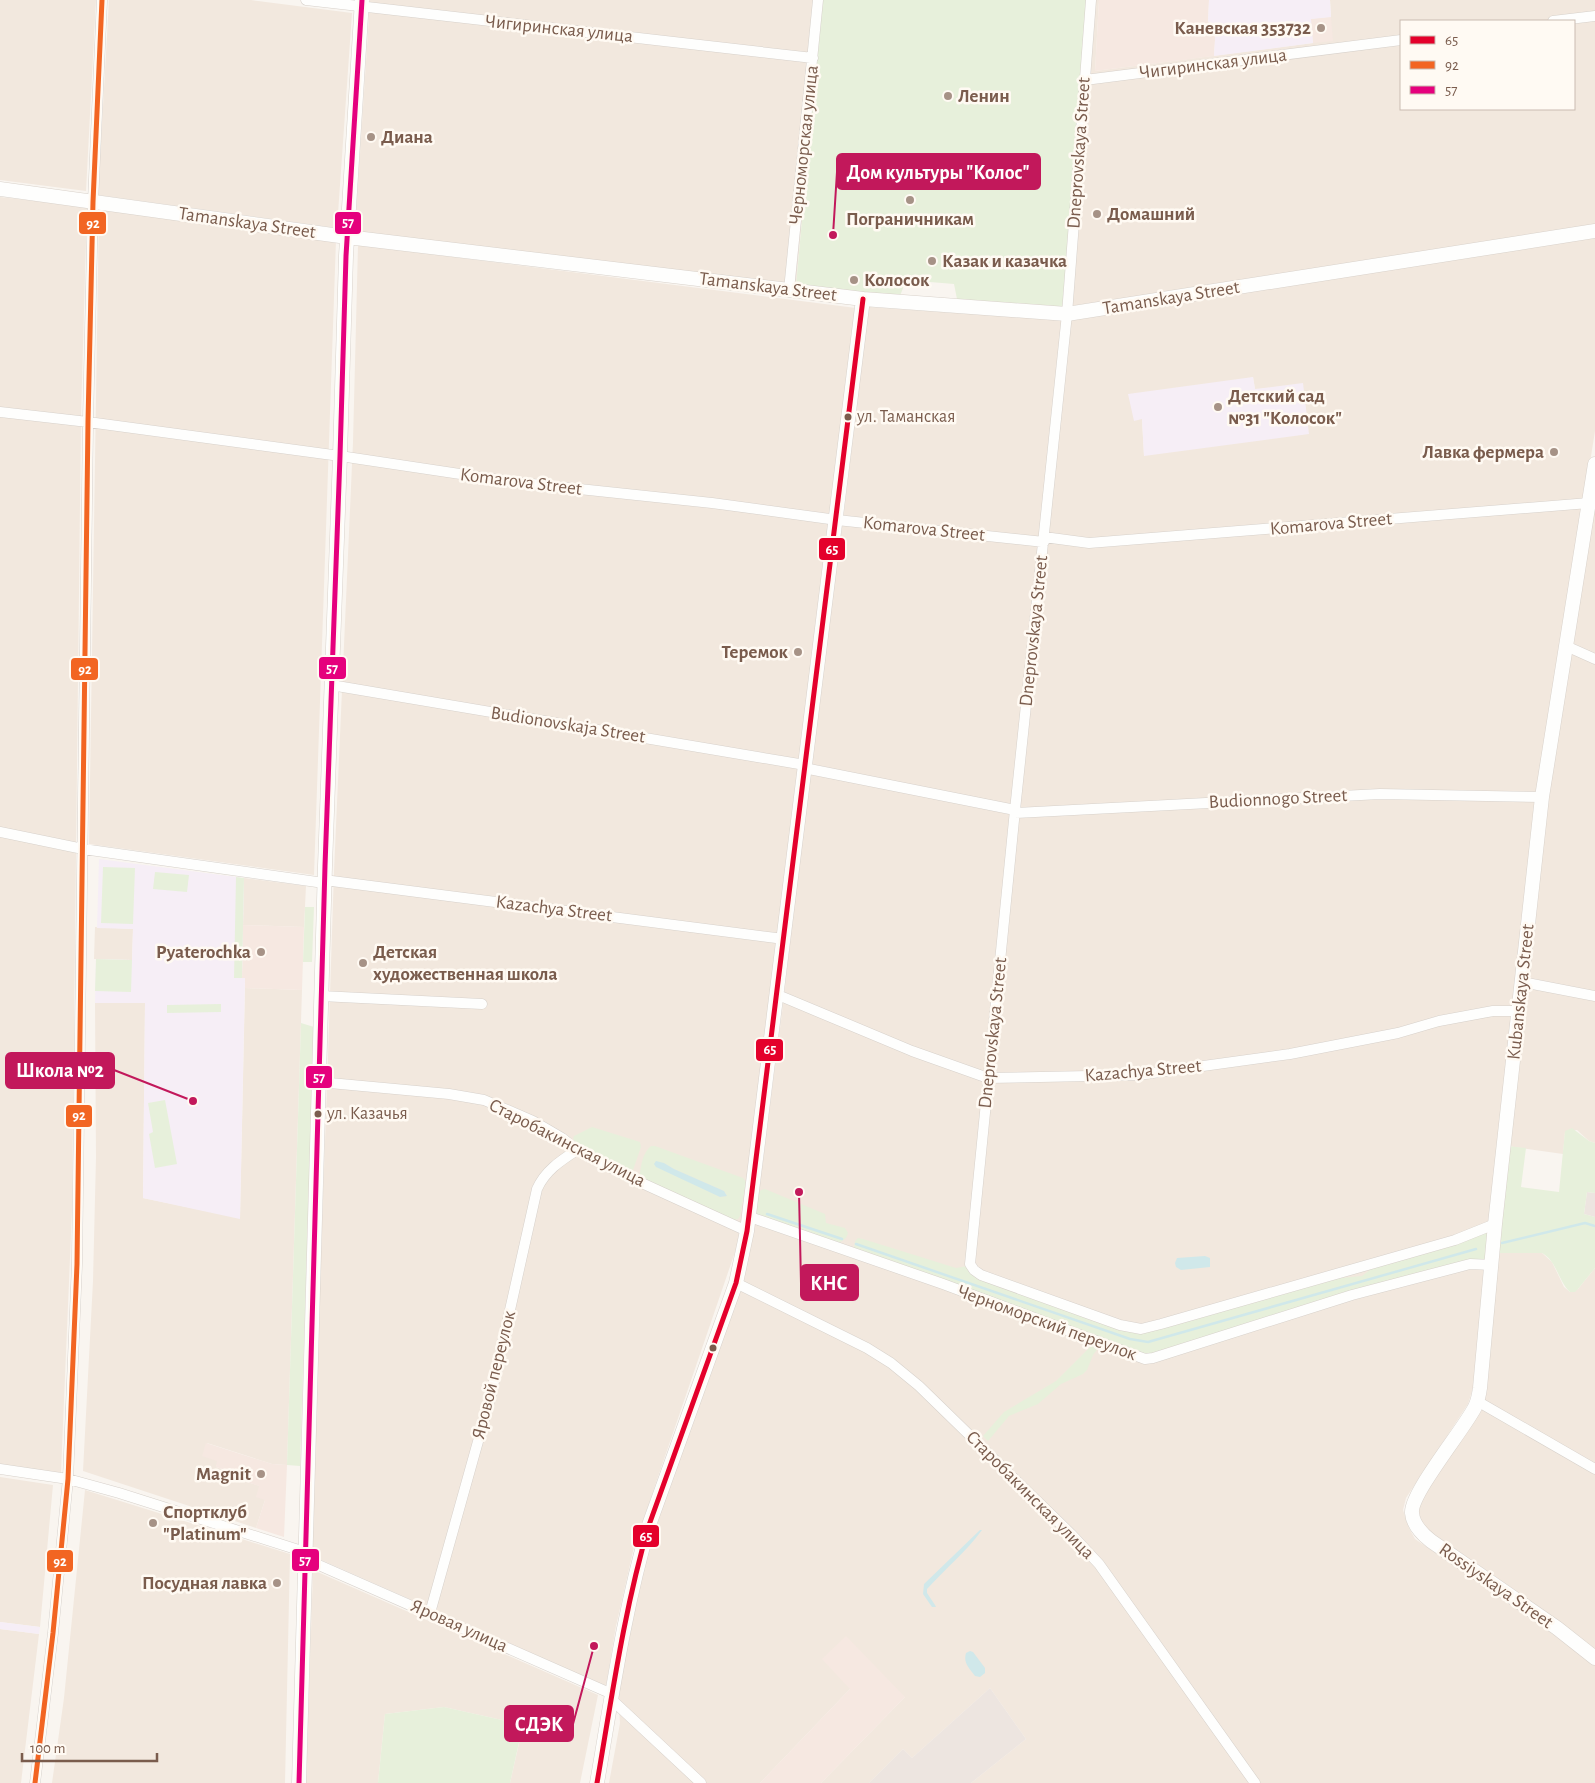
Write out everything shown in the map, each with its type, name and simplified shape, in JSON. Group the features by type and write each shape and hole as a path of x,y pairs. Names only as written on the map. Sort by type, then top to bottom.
{"street":[{"path":"35,1783 53,1632 68,1479 77,1264 88,422 102,0"},
{"name":"Чигиринская улица","path":"306,0 362,3 813,58"},
{"name":"Черноморская улица","path":"789,290 818,0"},
{"name":"Dneprovskaya Street","path":"1091,0 1067,314 969,1260 974,1270 981,1276 1120,1325 1141,1329 1455,1240 1495,1224"},
{"path":"298,1783 324,882 347,237 362,3"},
{"path":"1561,20 1595,16"},
{"name":"Чигиринская улица","path":"1084,80 1400,40"},
{"name":"Tamanskaya Street","path":"0,189 347,237 863,299 1067,314 1595,231"},
{"path":"597,1783 628,1605 638,1562 649,1525 736,1283 749,1224 863,299"},
{"name":"Komarova Street","path":"0,412 340,456 513,482 712,503 837,520 1088,543 1589,504"},
{"name":"Kubanskaya Street","path":"1413,1504 1422,1487 1469,1417 1477,1401 1480,1388 1495,1224 1542,797 1595,464"},
{"path":"1566,646 1595,659"},
{"name":"Budionovskaja Street","path":"331,685 805,766 1015,812"},
{"name":"Budionnogo Street","path":"1015,812 1380,794 1542,797"},
{"name":"Kazachya Street","path":"0,832 83,849 324,882 784,939"},
{"path":"1522,982 1595,996"},
{"name":"Kazachya Street","path":"778,995 912,1051 988,1078 1138,1075 1290,1054 1398,1033 1439,1021 1493,1011 1519,1010"},
{"path":"321,996 482,1004"},
{"name":"Старобакинская улица","path":"318,1082 471,1096 498,1105 526,1118 562,1138 576,1150 633,1179 749,1224"},
{"name":"Яровой переулок","path":"430,1613 490,1395 538,1189 541,1181 554,1165 576,1150"},
{"name":"Черноморский переулок","path":"749,1224 943,1284 1146,1359 1352,1295 1470,1264 1492,1265"},
{"name":"Старобакинская улица","path":"736,1283 867,1348 891,1363 919,1386 1071,1534 1099,1564 1256,1783"},
{"path":"1477,1401 1595,1469"},
{"name":"Яровая улица","path":"0,1470 68,1479 119,1493 305,1555 612,1696 701,1783"},
{"name":"Rossiyskaya Street","path":"1413,1504 1412,1514 1414,1520 1423,1534 1557,1628 1595,1658"}],"shaded area":[{"path":"0,0 96,0 86,191 0,180"},
{"path":"109,0 251,0 352,13 337,228 98,195"},
{"path":"370,0 822,0 796,286 355,231"},
{"path":"1088,0 1099,0 1095,71 1313,43 1311,19 1331,17 1330,0 1595,0 1595,225 1065,307"},
{"path":"1099,0 1209,0 1208,22 1216,24 1214,56 1095,71"},
{"path":"1209,0 1330,0 1331,17 1311,19 1313,43 1214,56 1216,24 1208,22"},
{"path":"1331,17 1333,41 1313,43 1311,19"},
{"path":"0,197 87,207 81,415 72,1210 61,1473 0,1464"},
{"path":"99,207 336,240 314,875 89,844"},
{"path":"1595,236 1595,431 1538,791 1477,1375 1468,1404 1406,1498 1403,1510 1415,1539 1549,1630 1595,1665 1595,1783 971,1783 1026,1739 990,1688 912,1758 903,1749 869,1783 821,1783 905,1697 850,1689 760,1783 609,1783 620,1723 618,1691 638,1585 654,1527 756,1215 868,307 1060,320","holes":["1253,377 1255,389 1144,456 1142,419"]},
{"path":"358,245 856,308 744,1221 634,1547 616,1626 606,1686 310,1555 334,871 353,442"},
{"name":"Детский сад №31 \"Колосок\"","path":"1253,377 1255,389 1303,383 1309,434 1144,456 1142,419 1134,421 1128,394"},
{"path":"1595,490 1595,1143 1589,1141 1577,1130 1565,1132 1563,1154 1507,1146 1546,798"},
{"path":"99,859 244,878 242,978 245,978 240,1219 143,1198 145,1003 95,1003 96,959 132,960 133,929 97,928"},
{"path":"244,878 306,886 304,927 243,925"},
{"path":"243,925 304,927 302,990 245,988 245,979 242,978"},
{"path":"95,927 133,929 132,960 94,959"},
{"path":"245,988 302,990 287,1465 272,1464 207,1443 218,1461 216,1467 243,1476 241,1480 260,1486 265,1500 256,1528 83,1471 93,1281 96,1157 95,1003 145,1003 143,1198 240,1218"},
{"path":"1587,1192 1595,1193 1595,1217 1584,1214"},
{"path":"1496,1253 1542,1253 1552,1262 1564,1287 1570,1292 1578,1289 1595,1268 1595,1652 1426,1529 1418,1516 1418,1505 1476,1414"},
{"path":"206,1443 272,1464 287,1465 284,1537 256,1528 265,1500 256,1497 259,1486 241,1480 242,1475 216,1467 217,1461 202,1456"},
{"path":"0,1477 53,1485 40,1627 0,1622"},
{"path":"85,1490 290,1554 285,1783 52,1783 64,1698"},
{"path":"313,1570 598,1695 580,1783 510,1783 520,1739 511,1734 515,1727 502,1720 444,1707 385,1714 378,1783 306,1783"},
{"path":"0,1622 40,1627 39,1634 0,1629"},
{"path":"0,1629 39,1634 21,1783 0,1783"},
{"path":"846,1636 905,1697 821,1783 760,1783 850,1689 822,1659"},
{"path":"990,1688 1026,1739 971,1783 869,1783 903,1749 912,1758"}],"green space":[{"path":"822,0 1088,0 1065,307 957,299 954,284 906,280 900,296 796,286"},
{"path":"103,867 135,868 133,924 101,923"},
{"path":"155,872 189,875 187,892 153,889"},
{"path":"236,877 244,878 242,978 234,978"},
{"path":"305,907 314,907 312,962 303,962"},
{"path":"96,959 132,960 131,992 95,991"},
{"path":"221,1004 221,1012 167,1013 167,1005"},
{"path":"301,1023 314,1027 300,1466 287,1465"},
{"path":"165,1100 177,1164 155,1168 149,1134 153,1132 148,1103"},
{"path":"592,1127 640,1142 641,1147 633,1170 630,1171 581,1147 573,1139 574,1136"},
{"path":"1572,1128 1589,1141 1595,1143 1595,1193 1587,1192 1584,1214 1595,1217 1595,1268 1575,1292 1570,1292 1551,1261 1542,1253 1496,1253 1507,1146 1526,1148 1521,1187 1559,1192 1565,1131"},
{"path":"651,1146 655,1146 743,1178 746,1182 738,1219 734,1220 640,1177 642,1160","holes":["664,1163 724,1191 727,1196 720,1197 654,1164"]},
{"path":"765,1189 825,1214 826,1223 845,1228 848,1233 846,1238 839,1243 756,1215 759,1193"},
{"path":"1487,1231 1489,1232 1487,1260 1159,1352 1144,1354 856,1250 854,1247 855,1241 858,1238 956,1268 967,1266 1133,1331 1329,1279 1362,1276 1375,1266"},
{"path":"1093,1344 1099,1347 1083,1374 1061,1384 1038,1404 1009,1416 988,1441 983,1436 1004,1412 1056,1381"},
{"path":"444,1707 502,1720 515,1727 511,1734 520,1738 510,1783 378,1783 385,1714"}],"water":[{"path":"656,1161 724,1191 727,1196 720,1197 656,1167 654,1164"},
{"path":"1205,1256 1210,1258 1210,1267 1181,1270 1176,1267 1177,1258"},
{"path":"982,1530 969,1546 927,1589 927,1593 936,1607 932,1607 923,1594 924,1584"},
{"path":"973,1652 985,1668 985,1673 980,1677 975,1676 966,1663 966,1653"}],"waterway":[{"path":"767,1214 842,1239"},
{"path":"1502,1243 1585,1223 1595,1226"},
{"path":"856,1244 1130,1339 1148,1342 1476,1249"}],"transit line":[{"name":"92","path":"35,1783 53,1633 68,1479 77,1264 88,422 93,202 102,0"},
{"name":"57","path":"299,1783 325,866 346,256 362,0"},
{"name":"65","path":"597,1783 619,1653 640,1557 649,1525 736,1283 747,1231 863,299"}],"place":[{"name":"Каневская 353732","path":"1321,28"},
{"name":"Ленин","path":"948,96"},
{"name":"Диана","path":"371,137"},
{"name":"Пограничникам","path":"910,200"},
{"name":"Домашний","path":"1097,214"},
{"name":"Дом культуры \"Колос\"","path":"833,235"},
{"name":"Казак и казачка","path":"932,261"},
{"name":"Колосок","path":"854,280"},
{"name":"Детский сад №31 \"Колосок\"","path":"1218,407"},
{"name":"ул. Таманская","path":"848,417"},
{"name":"Лавка фермера","path":"1554,452"},
{"name":"Теремок","path":"798,652"},
{"name":"Pyaterochka","path":"261,952"},
{"name":"Детская художественная школа","path":"363,963"},
{"name":"Школа №2","path":"193,1101"},
{"name":"ул. Казачья","path":"318,1114"},
{"name":"КНС","path":"799,1192"},
{"name":"Magnit","path":"261,1474"},
{"name":"Спортклуб \"Platinum\"","path":"153,1523"},
{"name":"Посудная лавка","path":"277,1583"},
{"name":"СДЭК","path":"594,1646"}]}
